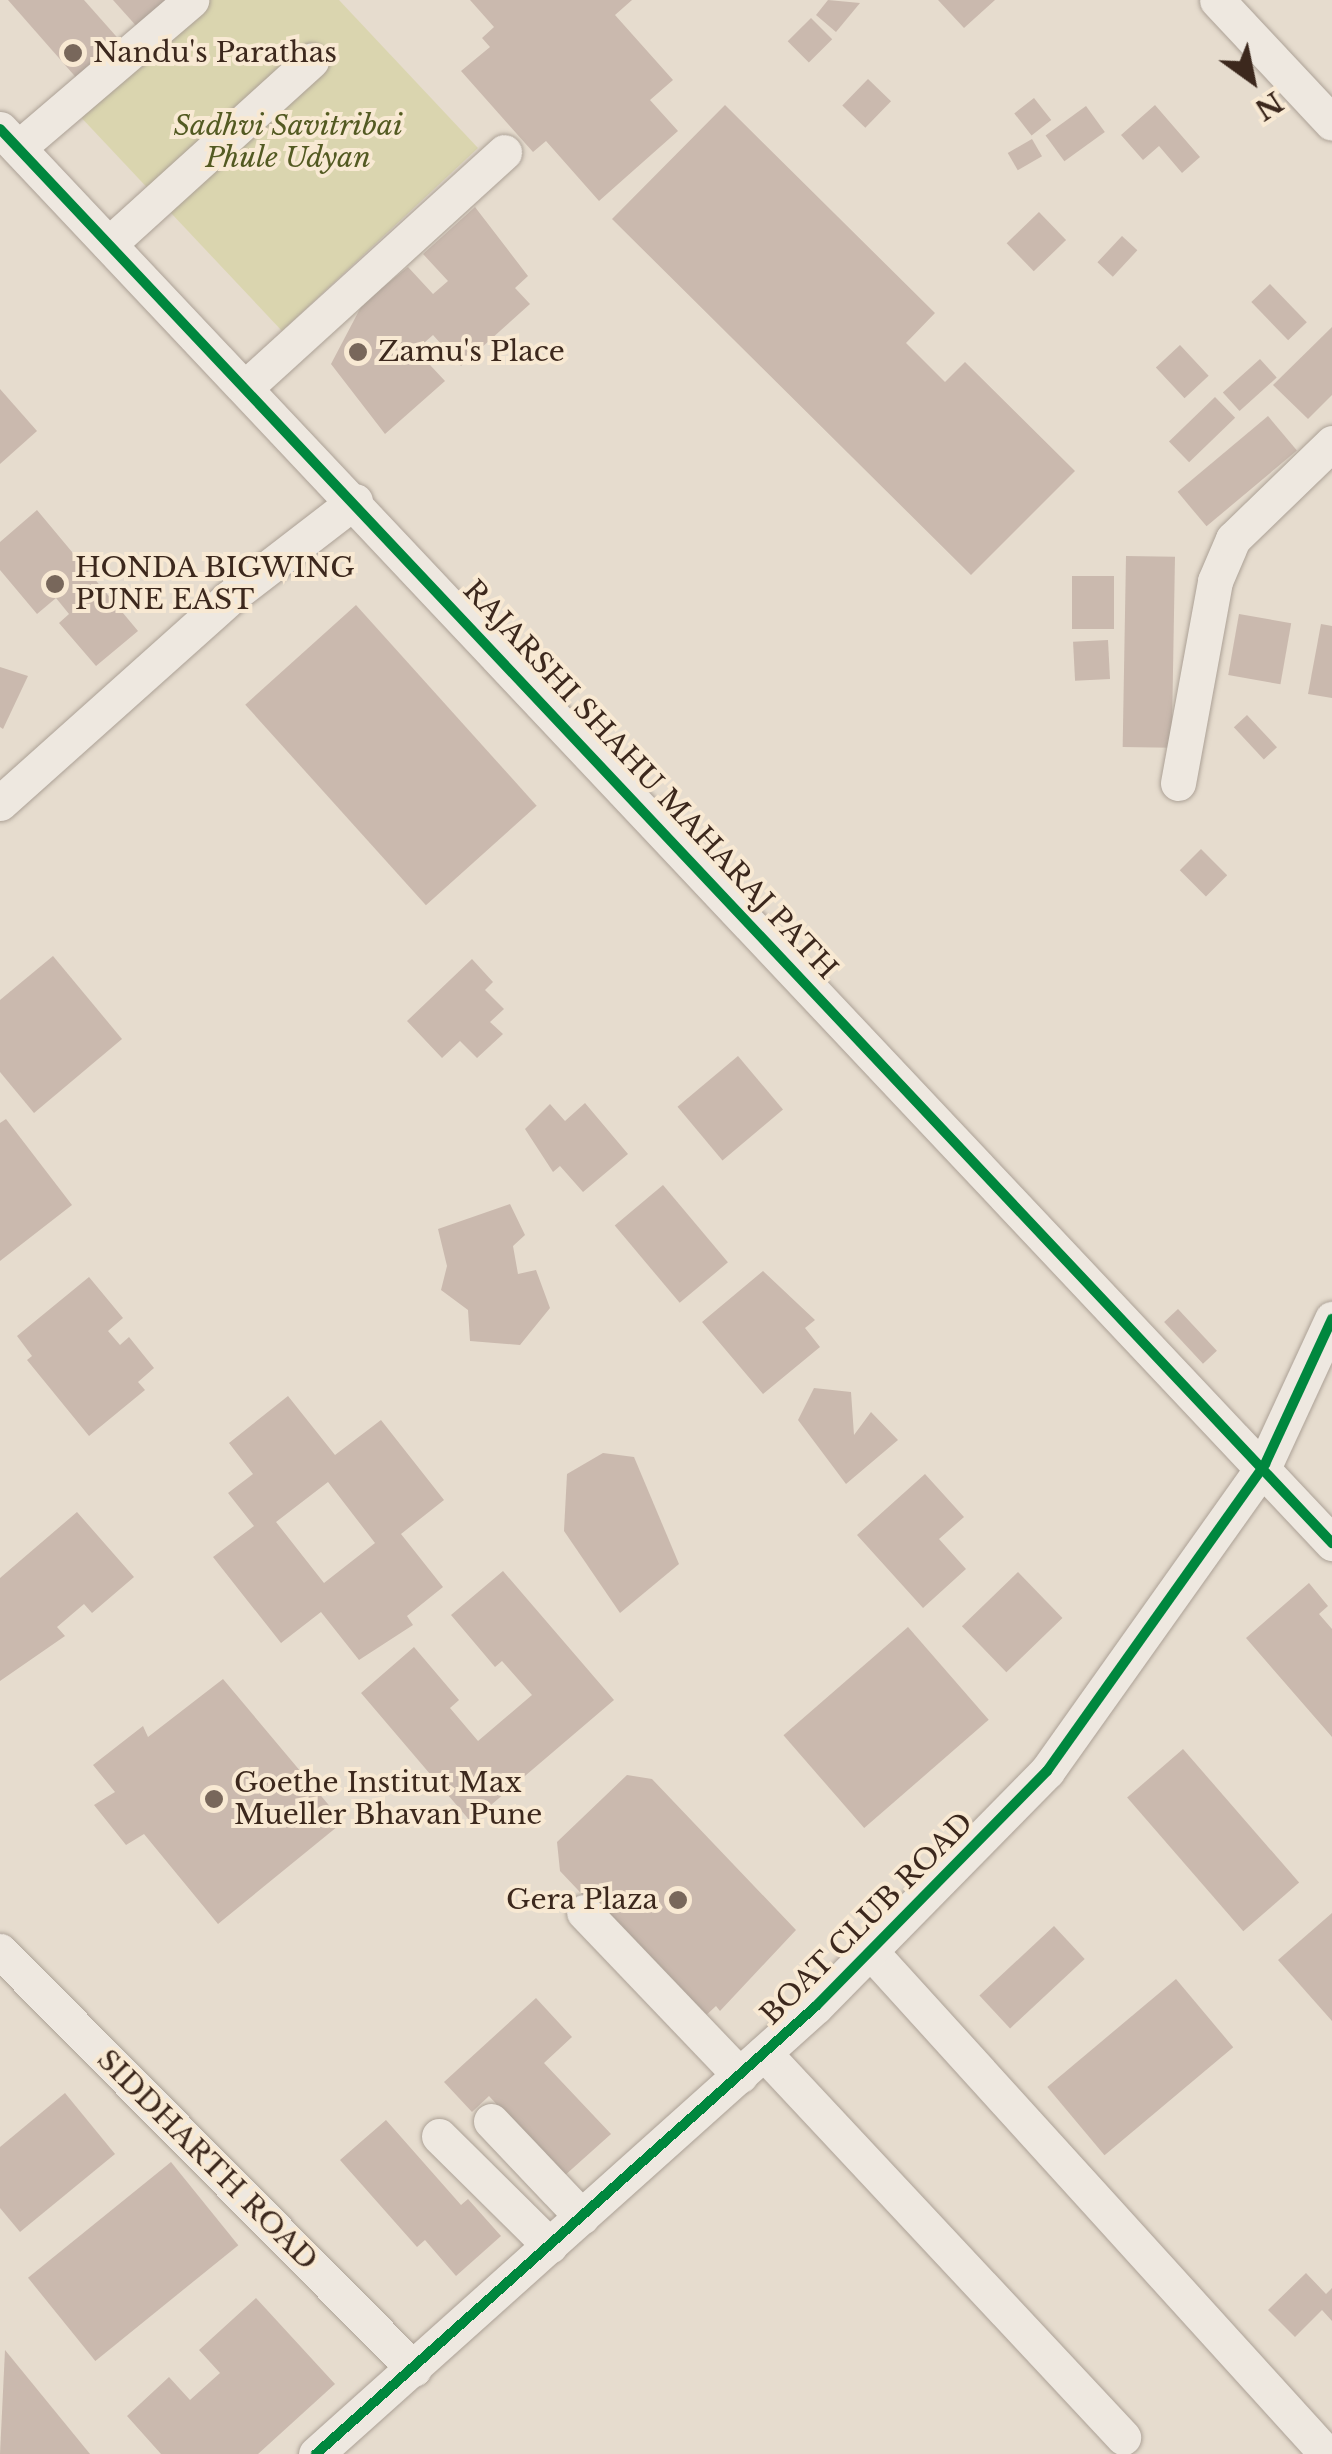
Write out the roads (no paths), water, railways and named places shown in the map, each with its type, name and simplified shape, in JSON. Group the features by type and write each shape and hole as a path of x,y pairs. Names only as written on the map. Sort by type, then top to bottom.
{"street":[{"path":"9,139 191,0"},
{"path":"1217,0 1332,123"},
{"path":"110,244 311,62"},
{"name":"RAJARSHI SHAHU MAHARAJ PATH","path":"9,139 1265,1464 1332,1542"},
{"path":"246,387 504,152"},
{"path":"1178,783 1215,581 1233,538 1332,444"},
{"path":"0,803 229,598 355,502"},
{"name":"BOAT CLUB ROAD","path":"316,2454 752,2064 1047,1771 1265,1464 1332,1319"},
{"path":"584,1912 752,2064 1123,2437"},
{"name":"SIDDHARTH ROAD","path":"0,1951 414,2369"},
{"path":"870,1951 1322,2450"},
{"path":"491,2121 582,2217"},
{"path":"439,2136 550,2246"}],"place":[{"name":"Nandu's Parathas","path":"73,53"},
{"name":"Zamu's Place","path":"358,352"},
{"name":"HONDA BIGWING PUNE EAST","path":"55,584"},
{"name":"Goethe Institut Max Mueller Bhavan Pune","path":"214,1799"},
{"name":"Gera Plaza","path":"678,1900"}],"park label":[{"name":"Sadhvi Savitribai Phule Udyan","path":"288,142"}]}
